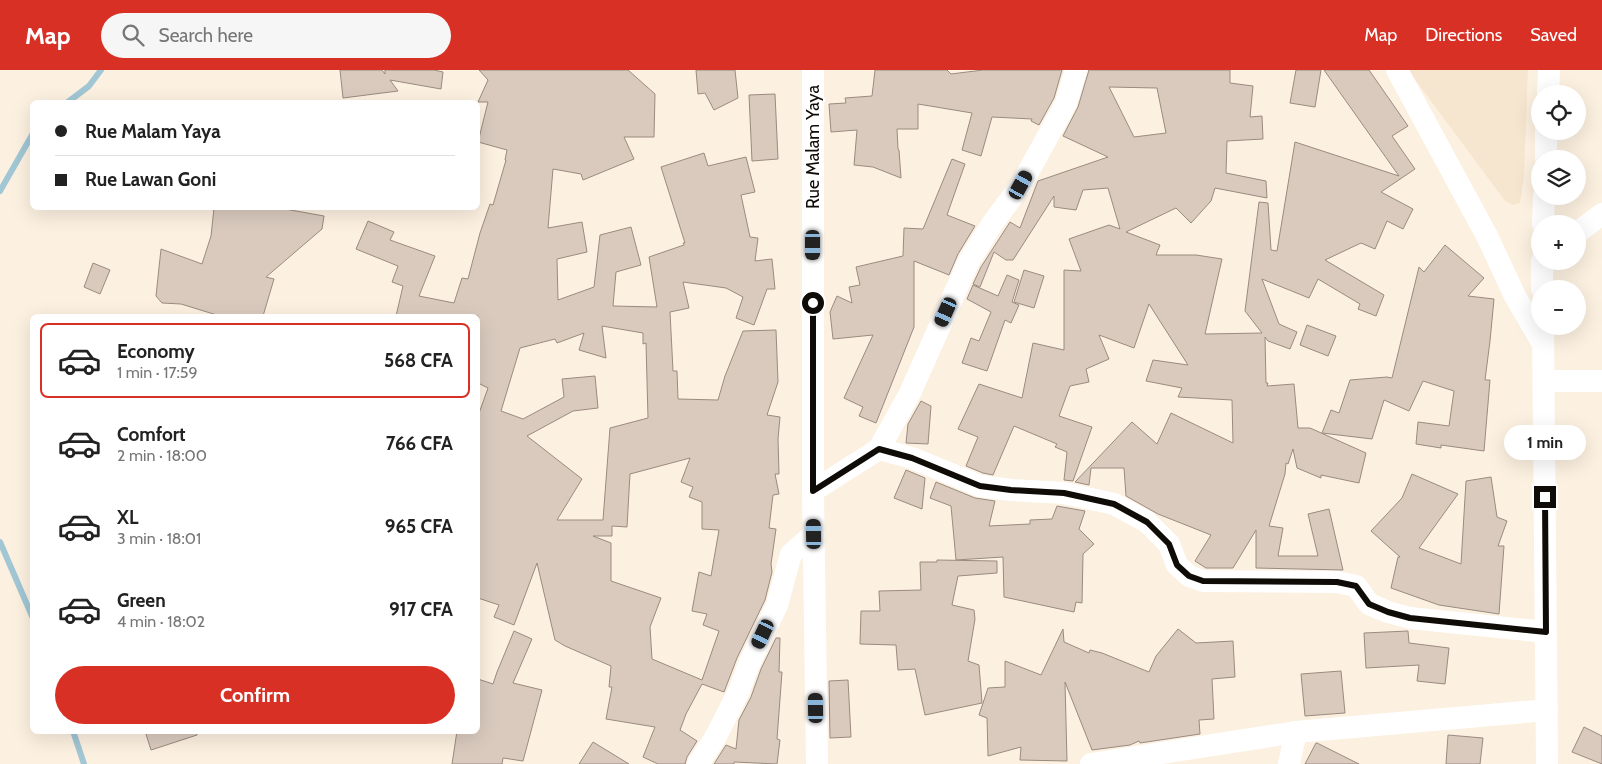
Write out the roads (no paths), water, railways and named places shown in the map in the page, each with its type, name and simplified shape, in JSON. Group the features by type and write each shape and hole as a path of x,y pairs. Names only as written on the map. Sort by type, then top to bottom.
{"street":[{"name":"Rue Malam Yaya","path":"813,70 813,491 817,764"},
{"path":"813,491 879,449 910,393 969,261 992,224 1021,185 1066,102 1076,70"},
{"path":"1397,70 1487,236 1515,296 1531,318"},
{"path":"1548,70 1548,85"},
{"path":"1586,226 1602,214"},
{"path":"1543,335 1547,764"},
{"path":"1544,381 1602,381"},
{"path":"879,449 912,458 980,486 1064,493 1114,504 1147,522 1169,544 1177,565 1189,576 1203,581 1337,582 1356,586 1369,604 1410,618 1546,632"},
{"path":"698,764 715,738 740,691 749,664 778,605 791,554 814,534"},
{"path":"1091,764 1296,732 1547,710"},
{"path":"1290,764 1296,732"}],"waterway":[{"path":"71,100 89,86 101,70"},
{"path":"0,191 30,138"},
{"path":"0,542 30,611"},
{"path":"74,734 84,764"}]}
